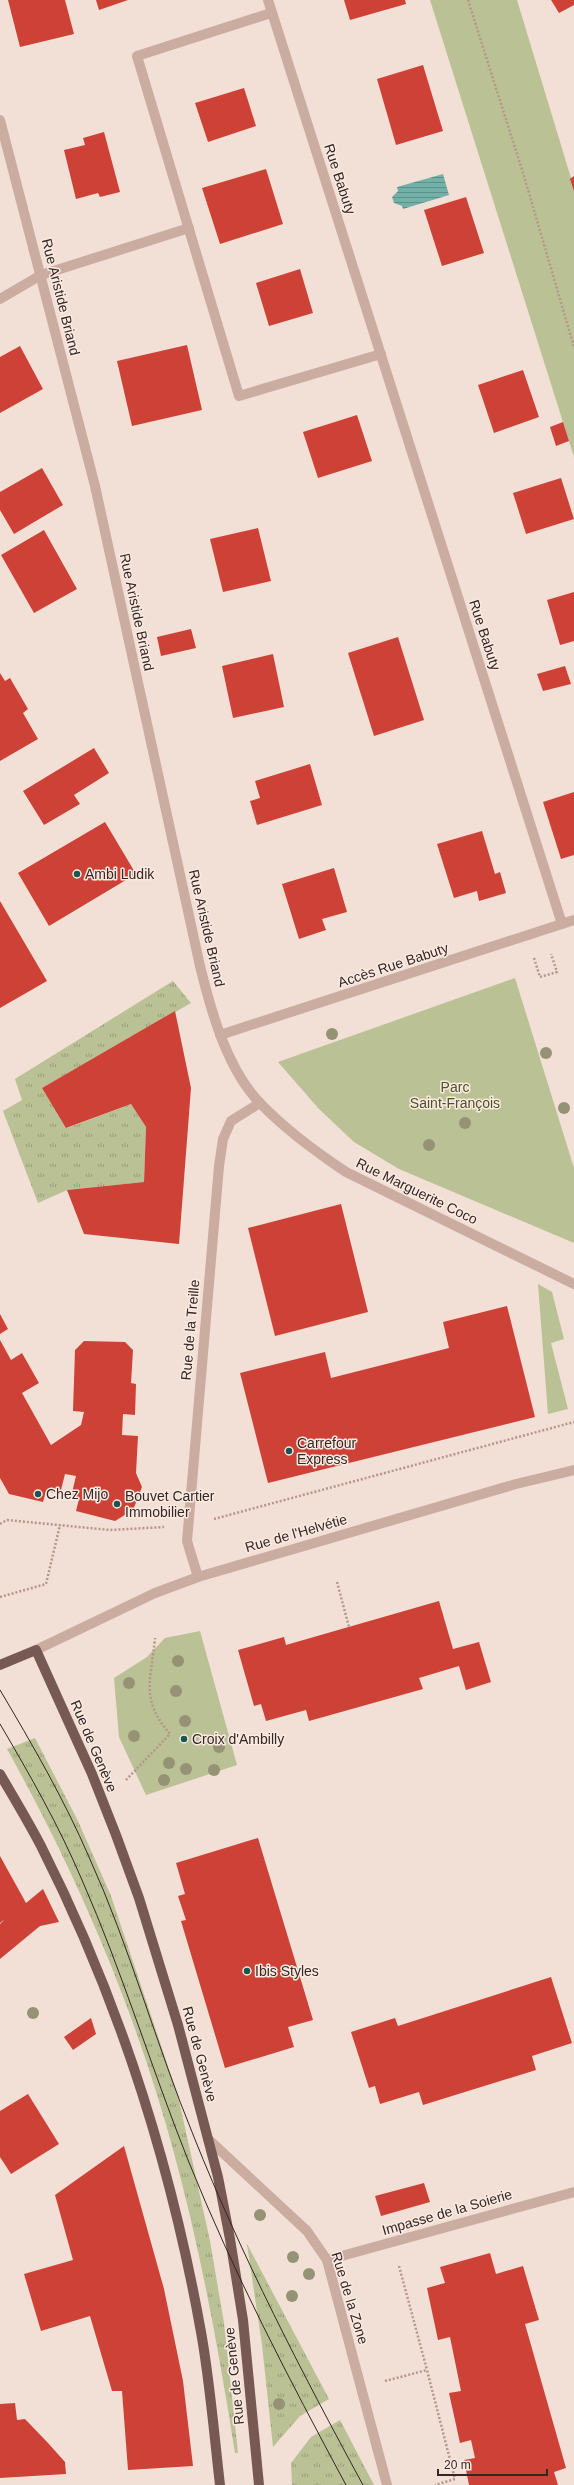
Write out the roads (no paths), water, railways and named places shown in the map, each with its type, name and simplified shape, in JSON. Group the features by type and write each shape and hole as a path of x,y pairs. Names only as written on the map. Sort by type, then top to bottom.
{"main road":[{"path":"0,1665 36,1650"},
{"name":"Rue de Genève","path":"36,1650 92,1774 139,1898 176,2018 208,2139 225,2211 243,2320 259,2485"},
{"name":"Rue de Genève","path":"0,1774 40,1844 79,1927 137,2080 172,2197 192,2286 208,2376 220,2485"}],"street":[{"name":"Rue Babuty","path":"268,0 562,924"},
{"path":"271,12 137,56 239,396 381,354"},
{"name":"Rue Aristide Briand","path":"0,120 96,486 200,966 220,1035 239,1072 260,1103"},
{"path":"0,298 41,276 189,228"},
{"name":"Accès Rue Babuty","path":"220,1035 574,920"},
{"name":"Rue Marguerite Coco","path":"260,1103 312,1149 346,1172 574,1284"},
{"name":"Rue de la Treille","path":"198,1576 187,1541 203,1348 223,1139 231,1121 260,1103"},
{"name":"Rue de l'Helvétie","path":"36,1650 155,1593 198,1576 516,1484 574,1470"},
{"name":"Rue de la Zone","path":"208,2139 307,2231 327,2260 387,2485"},
{"name":"Impasse de la Soierie","path":"327,2260 574,2192"}],"water":[{"path":"443,174 449,195 403,209 402,206 394,203 392,197 398,191 397,187"}],"tram line":[{"path":"0,1690 69,1814 104,1891 180,2102 212,2182 252,2270 317,2399 363,2485"},
{"path":"0,1724 44,1801 64,1840 97,1914 161,2090 205,2202 262,2325 346,2485"}],"place":[{"name":"Ambi Ludik","path":"77,874"},
{"name":"Carrefour Express","path":"289,1451"},
{"name":"Chez Mijo","path":"38,1494"},
{"name":"Bouvet Cartier Immobilier","path":"117,1504"},
{"name":"Croix d'Ambilly","path":"184,1739"},
{"name":"Ibis Styles","path":"247,1971"}],"park label":[{"name":"Parc Saint-François","path":"455,1096"}]}
